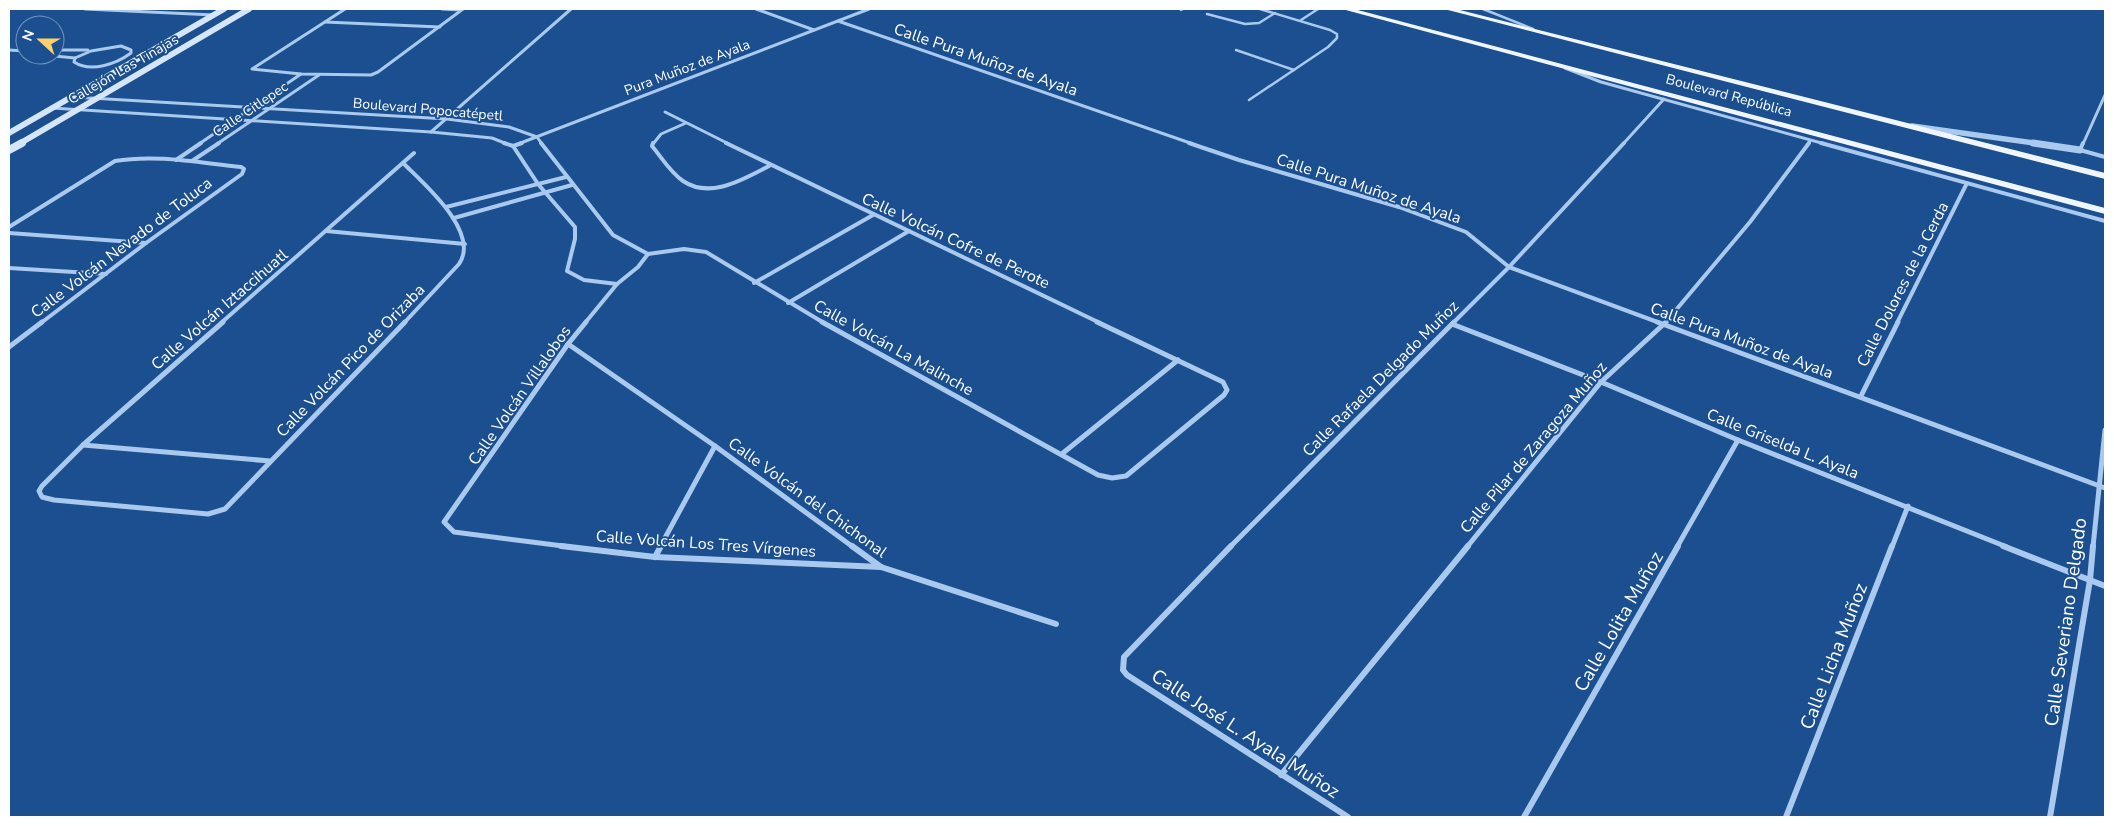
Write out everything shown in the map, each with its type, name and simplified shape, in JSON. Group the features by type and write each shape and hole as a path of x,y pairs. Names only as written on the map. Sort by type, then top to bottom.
{"main road":[{"name":"Callejón Las Tinajas","path":"9,133 224,9"},
{"name":"Callejón Las Tinajas","path":"9,150 249,9"},
{"name":"Boulevard República","path":"1346,9 2105,211"},
{"name":"Boulevard República","path":"1448,9 2105,176"}],"street":[{"path":"86,9 214,15"},
{"path":"162,13 171,9"},
{"path":"345,9 252,69 301,74 366,76 378,72 462,9"},
{"path":"442,9 462,9"},
{"path":"431,132 572,9"},
{"path":"756,9 814,30"},
{"name":"Pura Muñoz de Ayala","path":"513,146 869,9"},
{"name":"Calle Pura Muñoz de Ayala","path":"838,21 1239,160 1399,207 1466,232 1510,267 2102,487"},
{"path":"324,22 440,27"},
{"path":"65,50 91,51 121,46 131,50 128,56"},
{"path":"65,57 75,58 91,51"},
{"path":"75,58 74,64 89,66 117,61 128,56 143,57"},
{"path":"1557,64 1584,76 1810,141 2105,221"},
{"name":"Calle Citlepec","path":"175,160 301,74"},
{"name":"Calle Citlepec","path":"191,162 320,74"},
{"path":"2080,150 2105,95"},
{"name":"Boulevard Popocatépetl","path":"73,97 447,119 498,124 537,138"},
{"name":"Calle Rafaela Delgado Muñoz","path":"1127,675 1123,670 1124,657 1283,492 1510,267 1664,99"},
{"name":"Boulevard Popocatépetl","path":"52,108 431,132 492,138 513,146"},
{"path":"2099,110 2105,112"},
{"name":"Calle Volcán Cofre de Perote","path":"665,112 873,215 1223,382 1227,390 1224,395 1126,476"},
{"path":"686,123 659,135 653,141 652,146 683,182 689,185 707,189 719,187 771,165"},
{"path":"1908,126 1951,130 2080,150 2105,157"},
{"path":"513,146 538,184 547,192 575,227 577,236 567,263 567,271 573,278 617,284 638,267 648,254 613,236 572,186 537,138"},
{"name":"Calle Pilar de Zaragoza Muñoz","path":"1281,775 1601,382 1663,325 1750,222 1810,141"},
{"name":"Calle Volcán Iztaccihuatl","path":"225,509 208,514 54,500 42,497 39,491 83,445 414,153"},
{"path":"9,227 109,163 127,159 191,162"},
{"name":"Calle Volcán Nevado de Toluca","path":"9,346 146,243 242,174 244,169 241,167 191,162"},
{"path":"326,231 465,244 454,218 446,207 403,163"},
{"path":"446,207 566,177"},
{"name":"Calle Dolores de la Cerda","path":"1861,396 1967,184"},
{"path":"454,218 572,186"},
{"path":"754,283 873,215"},
{"path":"788,303 909,231"},
{"path":"9,233 146,243"},
{"name":"Calle Volcán Pico de Orizaba","path":"225,509 451,274 462,258 465,244"},
{"name":"Calle Volcán La Malinche","path":"648,254 684,249 706,252 788,303 1098,475 1115,479 1126,476"},
{"path":"9,268 106,274"},
{"name":"Calle Volcán Villalobos","path":"444,522 568,344 617,284"},
{"name":"Calle Griselda L. Ayala","path":"1452,324 1601,382 1738,440 1908,506 2105,586"},
{"name":"Calle Volcán del Chichonal","path":"568,344 715,446 882,567 1056,624"},
{"path":"1062,454 1178,360"},
{"name":"Calle Severiano Delgado","path":"2050,817 2090,580 2102,487 2105,430"},
{"name":"Calle Lolita Muñoz","path":"1524,817 1738,440"},
{"path":"83,445 270,461"},
{"path":"655,556 715,446"},
{"name":"Calle Licha Muñoz","path":"1786,817 1908,506"},
{"name":"Calle Volcán Los Tres Vírgenes","path":"444,522 454,532 465,534 655,556 882,567"},
{"name":"Calle José L. Ayala Muñoz","path":"1127,675 1348,817"}],"lane":[{"path":"1249,100 1335,42 1337,38 1337,34 1330,30 1260,9"},
{"path":"1301,20 1318,9"},
{"path":"1483,9 1542,32"},
{"path":"1207,14 1245,24 1259,23 1275,13"},
{"path":"1236,50 1294,70"}]}
